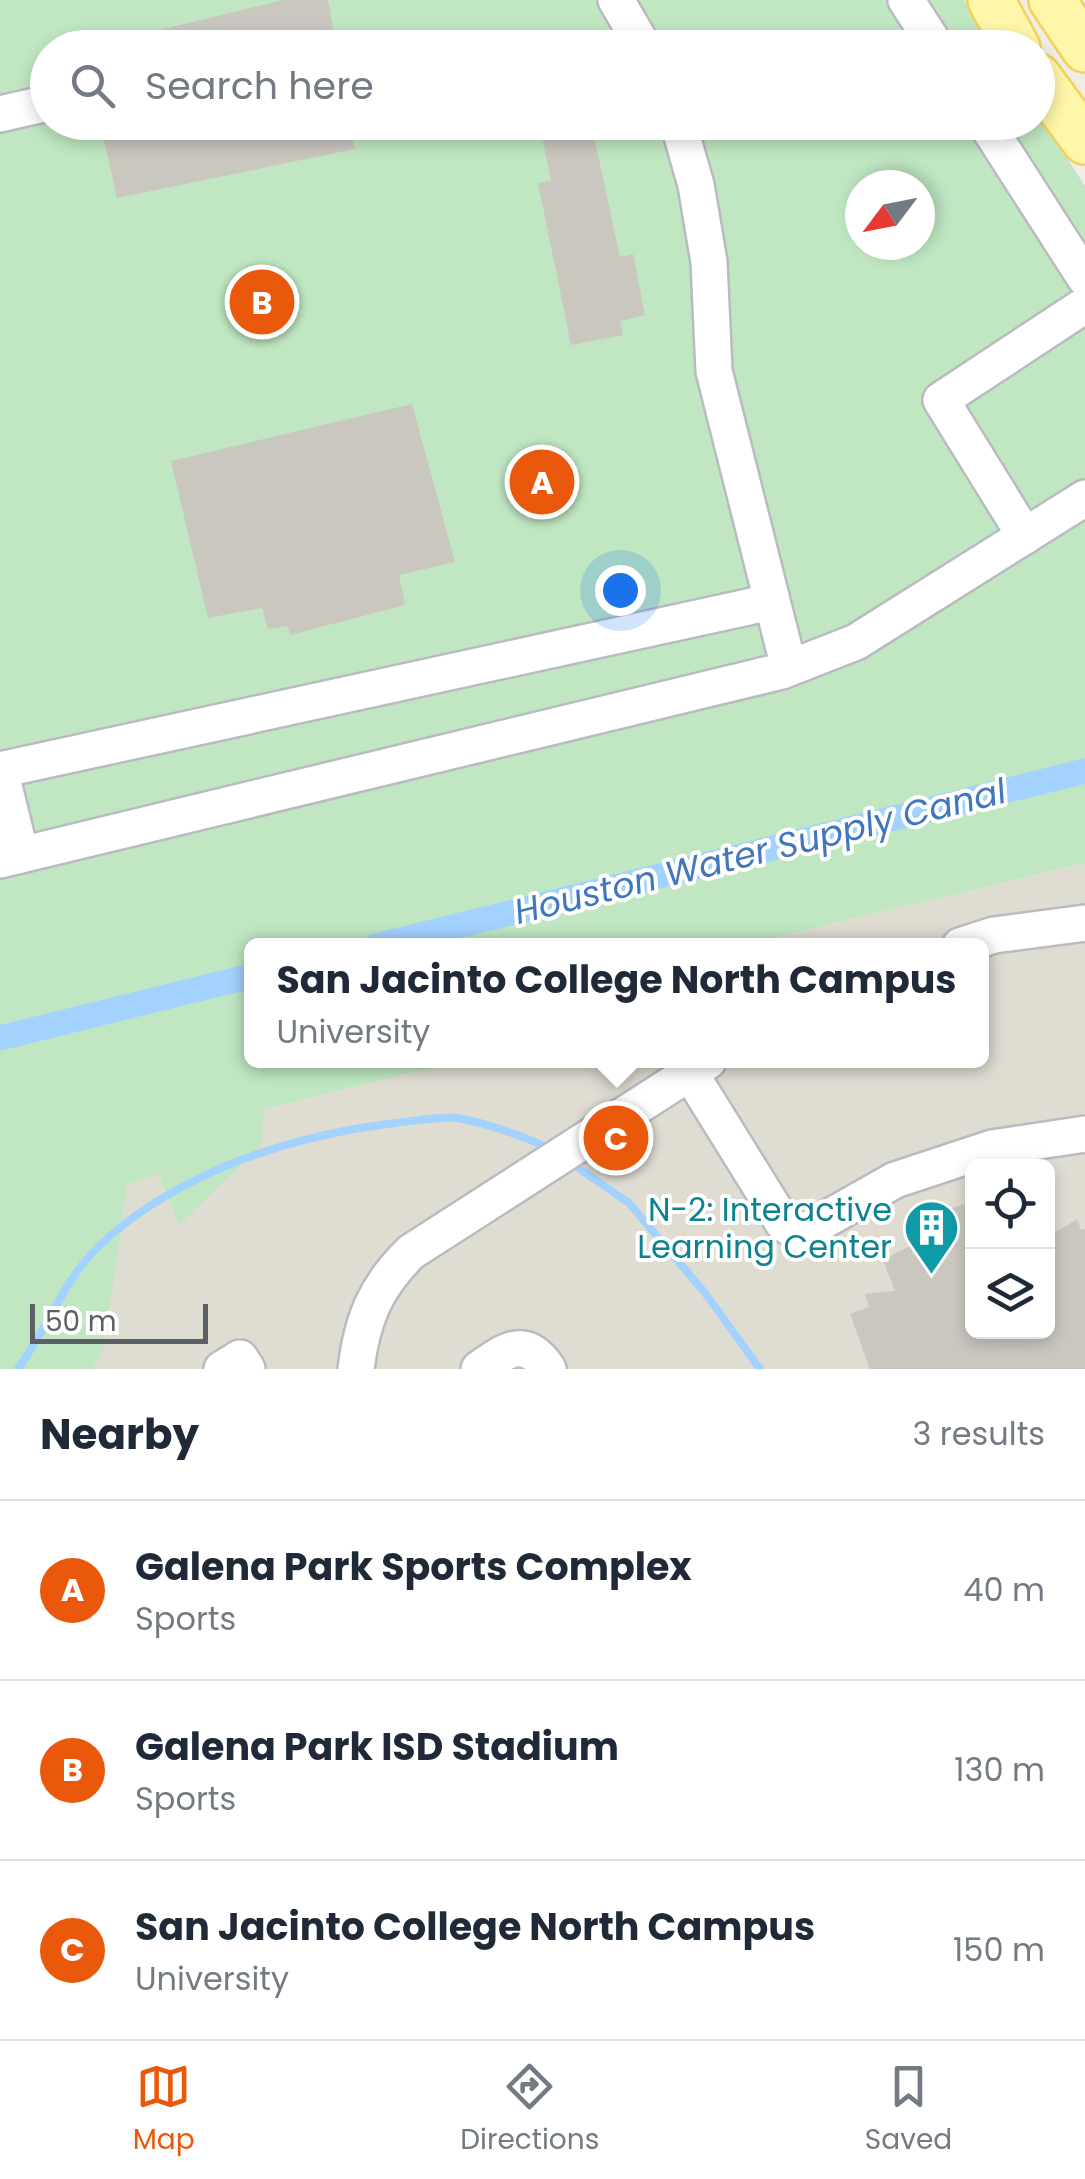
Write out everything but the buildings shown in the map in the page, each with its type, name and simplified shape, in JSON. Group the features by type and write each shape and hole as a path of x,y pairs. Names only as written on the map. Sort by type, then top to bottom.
{"main road":[{"path":"992,0 1008,30"},
{"path":"1052,0 1085,49"},
{"path":"1055,101 1085,141"}],"lane":[{"path":"616,0 634,30"},
{"path":"906,0 925,30"},
{"path":"0,114 30,107"},
{"path":"683,140 710,262 714,371 788,668"},
{"path":"997,140 1085,278"},
{"path":"1025,536 942,400 1085,305"},
{"path":"771,602 0,770 11,858 788,668 856,642 1085,498"},
{"path":"985,938 1085,923"},
{"path":"354,1368 376,1294 411,1252 697,1068"},
{"path":"700,1068 783,1223 800,1234 894,1180 992,1148 1085,1134"},
{"path":"479,1369 506,1351 535,1358"},
{"path":"222,1369 240,1358 247,1369"}],"shaded area":[{"path":"1085,863 1085,1369 0,1369 0,1174 432,1068 989,1068 989,938 773,938"}],"green space":[{"path":"0,0 964,0 984,30 30,30 30,140 1055,139 1085,186 1085,863 773,938 244,938 244,1068 431,1068 264,1109 261,1145 179,1225 159,1174 127,1184 104,1347 92,1369 0,1369"}],"waterway":[{"name":"Houston Water Supply Canal","path":"408,938 1085,771"},
{"name":"Houston Water Supply Canal","path":"0,1038 244,978"},
{"path":"18,1369 75,1275 97,1248 162,1199 236,1162 316,1137 442,1118 492,1126 550,1150"},
{"path":"571,1163 629,1203 705,1293 760,1369"}],"place":[{"name":"Galena Park ISD Stadium","path":"262,302"},
{"name":"Galena Park Sports Complex","path":"542,482"},
{"name":"San Jacinto College North Campus","path":"616,1138"},
{"name":"N-2: Interactive Learning Center","path":"931,1276"}]}
